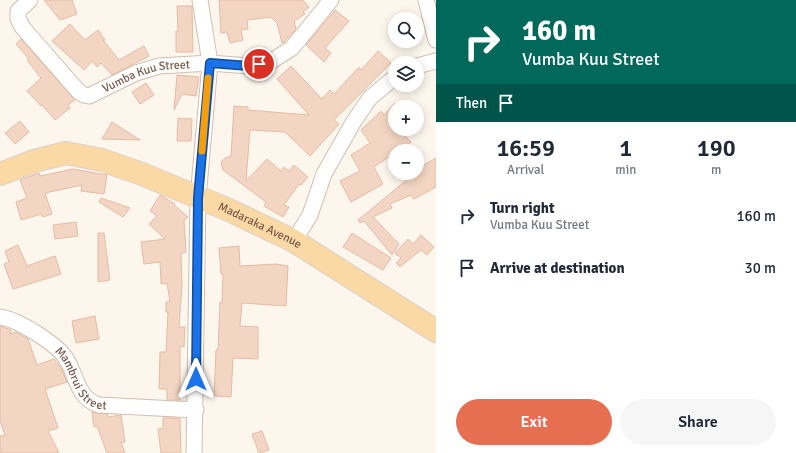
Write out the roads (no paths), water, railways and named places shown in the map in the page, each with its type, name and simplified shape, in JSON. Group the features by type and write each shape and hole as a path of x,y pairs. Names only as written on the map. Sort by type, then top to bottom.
{"main road":[{"name":"Madaraka Avenue","path":"0,174 34,161 66,153 102,160 142,174 229,210 294,241 436,331"}],"street":[{"name":"Vumba Kuu Street","path":"30,0 18,11 18,19 23,28 84,95 89,96 136,73 159,66 210,63 249,66 270,62 292,48 306,33 331,0"},
{"path":"194,453 196,410 198,198 210,63 200,0"},
{"path":"426,0 436,40"},
{"path":"424,64 436,61"},
{"path":"294,241 310,215 324,174 343,139 370,98 388,83"},
{"name":"Mambrui Street","path":"0,317 15,320 26,326 57,349 68,362 84,396 90,402 99,405 196,410"}]}
